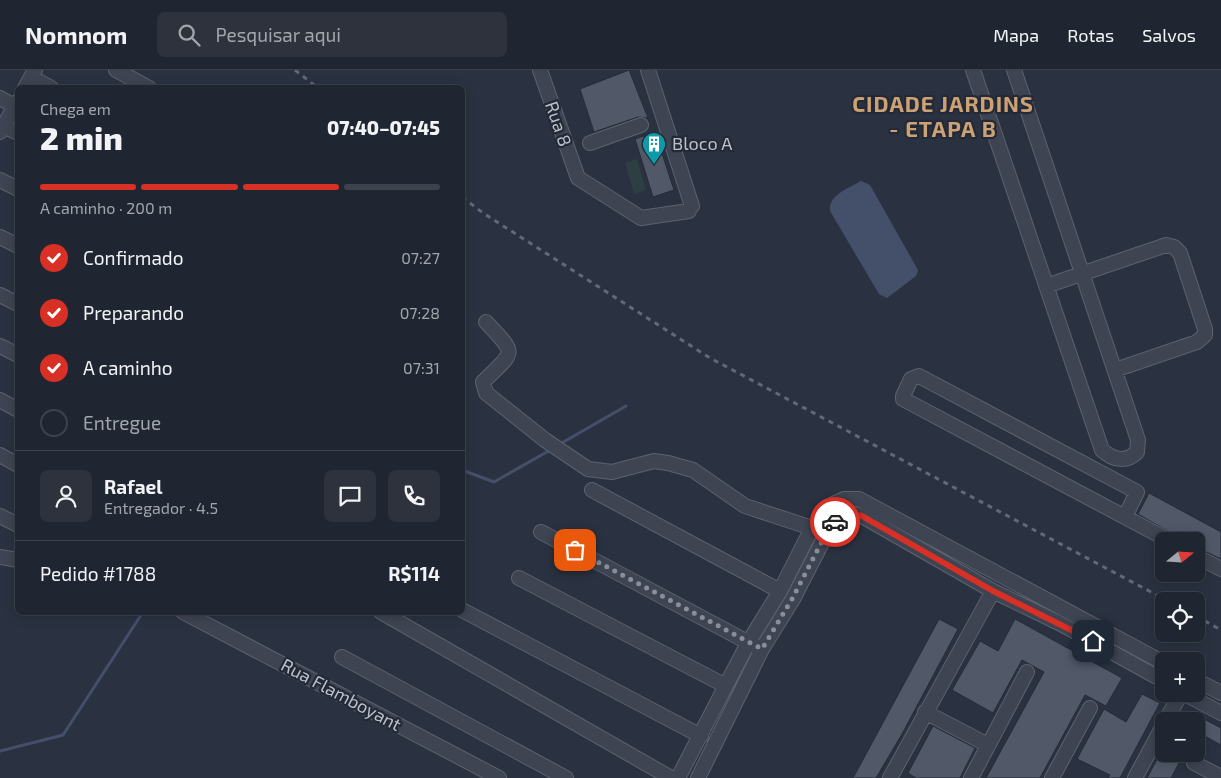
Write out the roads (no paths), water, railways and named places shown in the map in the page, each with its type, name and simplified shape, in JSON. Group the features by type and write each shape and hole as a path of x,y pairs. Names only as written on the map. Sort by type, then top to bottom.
{"street":[{"path":"116,70 144,85"},
{"name":"Rua 8","path":"540,70 578,178 641,218 691,209 648,70"},
{"path":"972,70 1102,450 1120,460 1131,457 1138,448 1116,370 1014,70"},
{"path":"29,76 46,85"},
{"path":"0,98 15,103"},
{"path":"15,105 2,129 15,132"},
{"path":"590,143 641,125"},
{"path":"0,180 15,188"},
{"path":"0,237 15,244"},
{"path":"1046,286 1083,275 1166,245 1174,247 1180,253 1205,329 1205,335 1197,342 1116,370"},
{"path":"0,295 15,302"},
{"path":"486,322 510,350 509,357 484,382 486,393 546,440 588,469 612,472 654,461 668,462 693,470 745,506 812,528"},
{"path":"0,346 15,354"},
{"path":"1125,516 1137,492 919,376 914,376 911,379 903,399 1155,533"},
{"path":"0,400 15,408"},
{"path":"0,455 15,462"},
{"path":"592,490 780,591"},
{"path":"678,778 748,642 780,591 812,528 833,504 844,499 859,499 1155,657"},
{"path":"833,504 841,516"},
{"path":"698,778 762,649 792,599 829,528 841,516 851,513 862,516 993,591 1125,658 1155,676"},
{"path":"0,516 15,524"},
{"path":"541,532 762,649"},
{"path":"0,557 15,560"},
{"path":"1205,561 1221,569"},
{"path":"519,578 726,686"},
{"path":"890,778 993,591"},
{"path":"1036,612 1043,598"},
{"path":"465,612 701,736"},
{"name":"Rua Flamboyant","path":"189,615 499,778"},
{"path":"386,615 671,778"},
{"path":"342,657 566,778"},
{"path":"971,778 1028,672"},
{"path":"1205,685 1221,693"},
{"path":"1200,702 1221,713"},
{"path":"1052,778 1090,708"},
{"path":"925,712 988,745"},
{"path":"1135,778 1155,740"},
{"path":"1194,763 1221,777"}],"water":[{"path":"861,181 870,185 918,270 916,276 887,298 879,294 830,211 830,205 836,196"}],"waterway":[{"path":"560,444 626,406"},
{"path":"465,471 494,482 552,449"},
{"path":"0,751 63,735 141,615"}],"railway":[{"path":"295,70 314,85"},
{"path":"465,199 483,213 710,358 1155,594"},
{"path":"1205,621 1221,630"}],"place":[{"name":"Bloco A","path":"654,165"}],"district":[{"name":"CIDADE JARDINS - ETAPA B","path":"943,116"}]}
